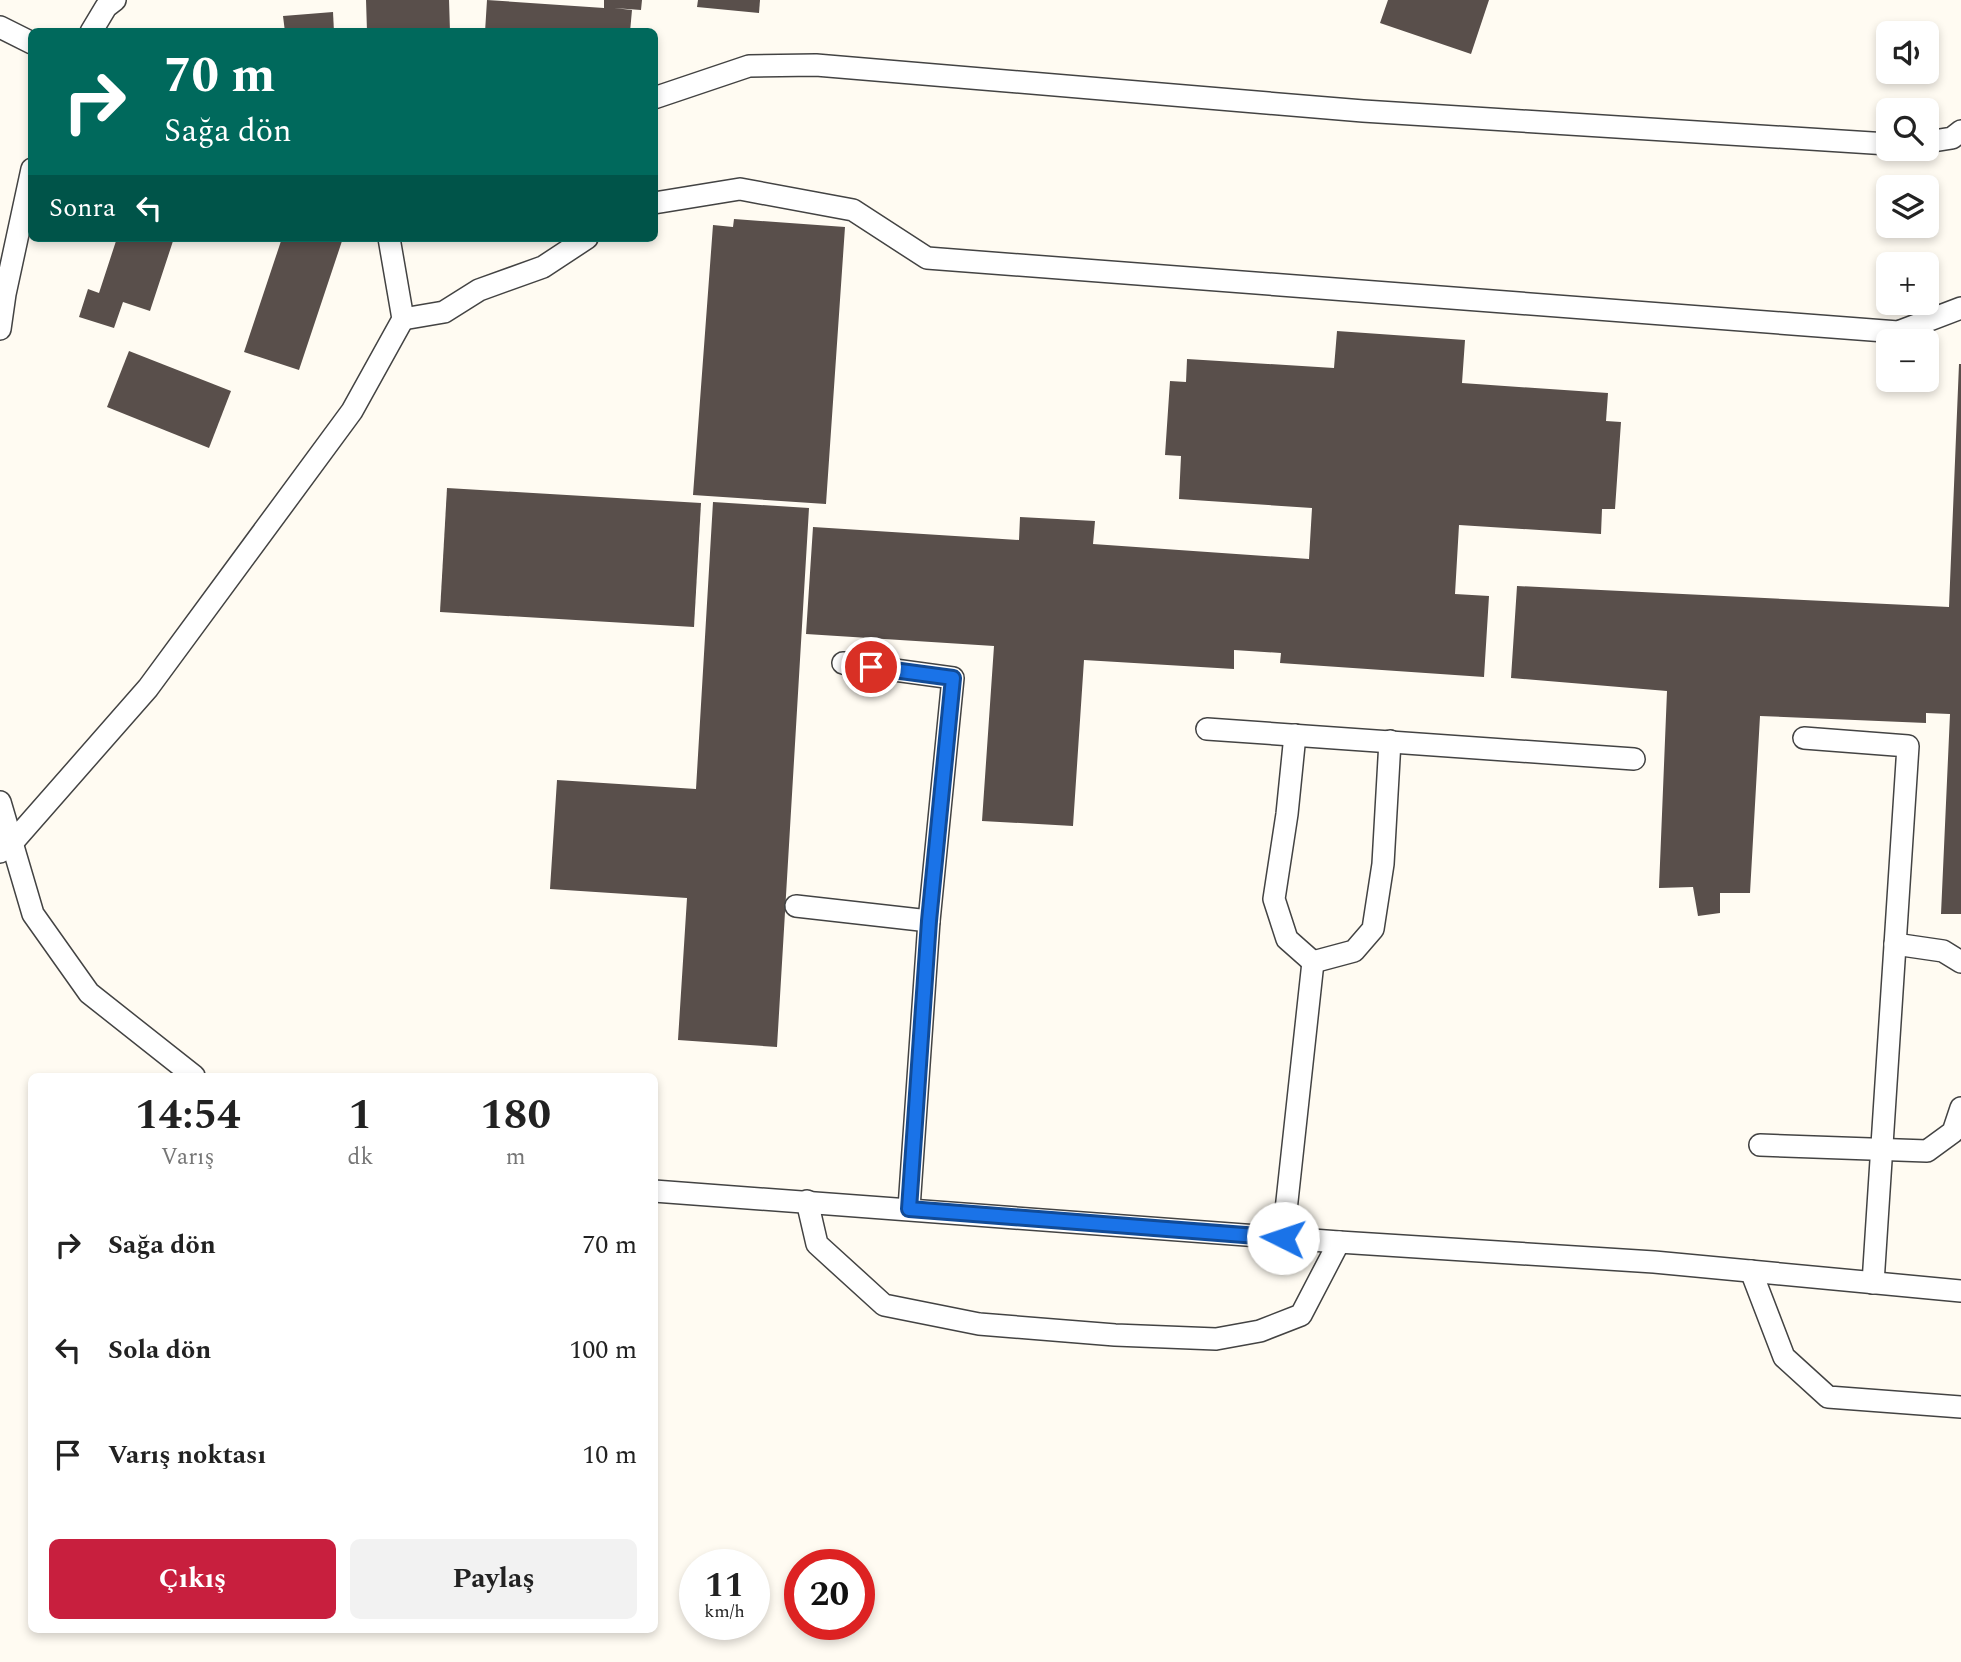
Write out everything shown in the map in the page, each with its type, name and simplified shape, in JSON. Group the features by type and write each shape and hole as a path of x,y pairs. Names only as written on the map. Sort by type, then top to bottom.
{"lane":[{"path":"93,28 106,7 115,0"},
{"path":"0,27 28,41"},
{"path":"658,97 749,66 816,65 1363,111 1876,143"},
{"path":"1939,140 1952,138 1961,131"},
{"path":"0,329 28,188"},
{"path":"658,202 740,188 853,209 927,258 941,260 1898,332 1961,308"},
{"path":"6,848 148,688 352,411 403,318 390,242"},
{"path":"403,318 444,312 479,290 543,267 581,242"},
{"path":"843,663 953,678 929,921 909,1209"},
{"path":"1207,729 1634,759"},
{"path":"1295,735 1274,899 1287,939 1313,962"},
{"path":"1804,738 1908,746 1873,1283"},
{"path":"1313,962 1354,951 1373,929 1383,864 1390,741"},
{"path":"0,802 6,848 33,915 89,993 190,1073"},
{"path":"796,906 929,921"},
{"path":"1895,944 1943,951 1961,962"},
{"path":"1283,1238 1313,962"},
{"path":"1760,1145 1927,1151 1953,1132 1961,1108"},
{"path":"658,1191 1339,1242 1654,1262 1961,1291"},
{"path":"807,1201 817,1244 884,1305 979,1324 1102,1334 1216,1339 1260,1331 1301,1315 1339,1242"},
{"path":"1751,1271 1784,1357 1828,1397 1961,1407"}],"building":[{"path":"366,0 449,0 450,28 367,28"},
{"path":"487,0 604,8 604,0 642,0 641,10 614,8 632,10 630,28 485,28"},
{"path":"698,0 760,0 759,13 697,7"},
{"path":"1388,0 1489,0 1471,54 1380,23"},
{"path":"333,12 334,28 284,28 283,16"},
{"path":"734,219 845,227 826,504 693,495 713,225 733,227"},
{"path":"116,242 173,242 150,311 123,302 114,328 79,317 88,289 99,293"},
{"path":"281,242 342,242 299,370 244,352"},
{"path":"1337,331 1465,340 1462,383 1608,393 1606,421 1621,422 1615,509 1602,509 1601,534 1459,525 1455,594 1489,596 1484,677 1280,663 1281,653 1234,650 1234,669 1084,660 1073,826 982,821 994,646 806,634 813,527 1019,540 1020,517 1095,521 1093,544 1309,559 1312,508 1179,499 1181,456 1165,455 1170,381 1186,382 1187,359 1334,368"},
{"path":"129,351 231,391 209,448 107,407"},
{"path":"1959,364 1961,914 1941,914 1950,714 1926,713 1926,723 1760,716 1750,893 1720,893 1720,913 1698,916 1693,887 1659,888 1667,691 1511,678 1517,586 1949,607"},
{"path":"447,488 701,503 694,627 440,612"},
{"path":"713,502 809,508 777,1047 678,1040 687,898 550,889 557,780 696,789"}],"route":[{"path":"871,667 953,678 929,921 909,1209 1283,1238"}]}
